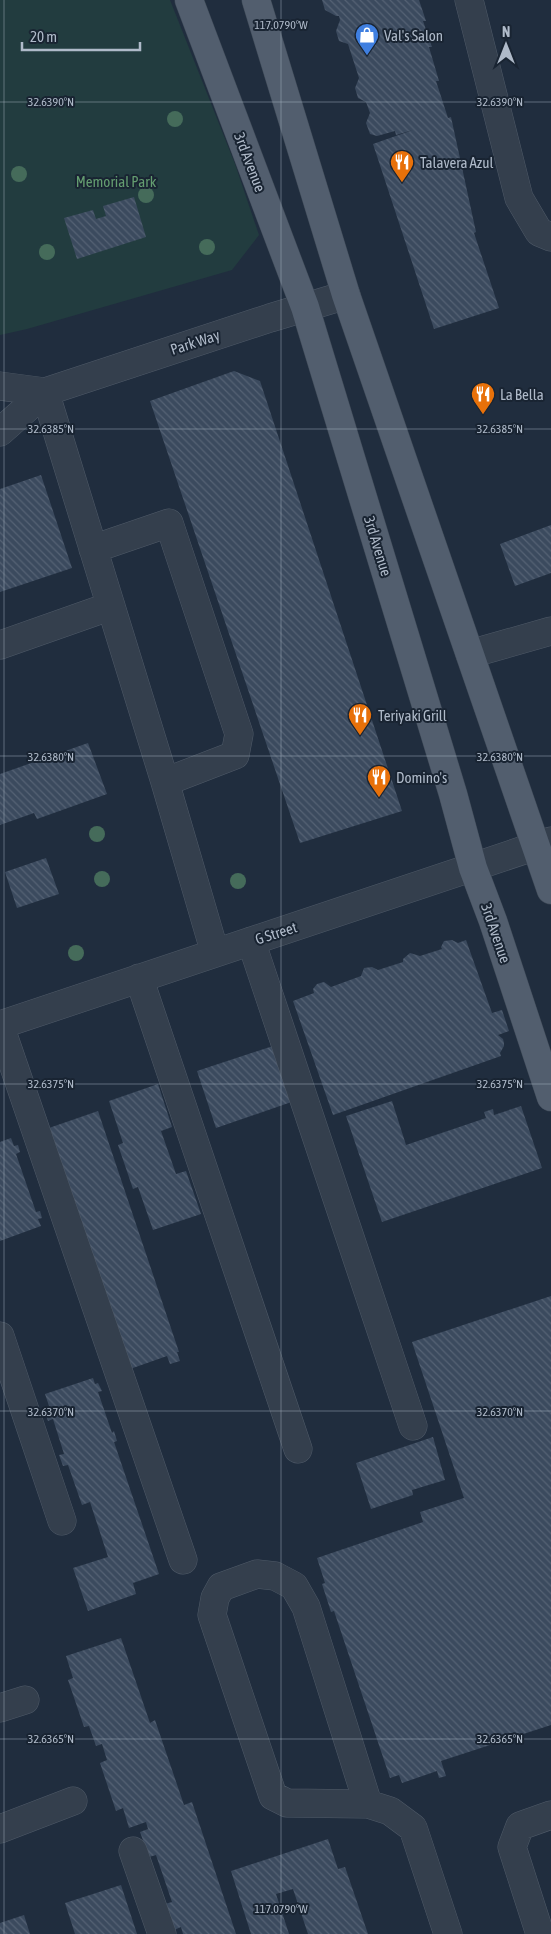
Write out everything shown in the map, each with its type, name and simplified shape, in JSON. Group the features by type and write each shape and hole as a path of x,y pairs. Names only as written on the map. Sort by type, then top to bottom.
{"main road":[{"name":"3rd Avenue","path":"189,0 305,306 453,794 473,868 493,921 551,1097"},
{"path":"256,0 346,295 470,654 543,844 551,890"}],"street":[{"path":"469,0 519,198 539,232 551,237"},
{"name":"Park Way","path":"0,432 45,392 305,306 346,295"},
{"name":"Park Way","path":"0,386 45,392"},
{"path":"45,392 165,782 215,954"},
{"path":"93,549 169,523 240,734 235,755 165,782"},
{"path":"0,645 111,606"},
{"path":"470,654 551,631"},
{"name":"G Street","path":"0,1025 543,844"},
{"path":"251,941 413,1426"},
{"path":"139,978 298,1449"},
{"path":"0,1025 183,1560"},
{"path":"0,1336 62,1521"},
{"path":"368,1804 306,1607 294,1586 275,1576 257,1574 221,1587 215,1598 212,1616 273,1796 287,1803 368,1804 390,1811 413,1828 448,1934"},
{"path":"0,1829 73,1801"},
{"path":"540,1934 512,1847 520,1826 551,1815"},
{"path":"133,1851 162,1934"}],"green space":[{"name":"Memorial Park","path":"0,0 170,0 235,164 259,235 232,270 27,329 0,335"}],"building":[{"path":"322,0 419,0 426,21 423,21 432,47 429,47 439,81 436,81 448,118 451,117 476,232 474,233 499,308 434,329 373,144 413,130 396,135 395,131 377,136 370,134 366,123 370,113 366,102 358,98 355,88 359,78 348,44 339,41 336,31 340,20 339,16 325,10"},
{"path":"134,197 146,237 77,259 64,218 93,210 96,219 106,216 103,206"},
{"path":"234,371 260,381 402,811 300,843 150,401"},
{"path":"41,475 72,568 0,592 0,489"},
{"path":"551,525 551,573 515,586 500,544"},
{"path":"88,743 107,794 37,819 34,813 0,825 0,774"},
{"path":"46,858 59,894 17,908 5,872"},
{"path":"452,940 458,943 466,940 492,1013 502,1010 509,1031 498,1035 503,1039 504,1043 500,1053 501,1056 333,1115 293,1001 314,993 313,989 317,984 324,982 331,987 361,976 364,968 372,967 378,970 403,962 403,959 410,953 420,956 442,949 444,941"},
{"path":"282,1043 300,1099 216,1128 197,1071"},
{"path":"158,1084 172,1127 161,1131 176,1174 186,1171 201,1214 153,1230 138,1187 133,1189 118,1145 123,1143 109,1101"},
{"path":"392,1101 406,1145 486,1118 484,1112 493,1109 494,1115 521,1106 542,1168 382,1222 346,1116"},
{"path":"98,1111 179,1352 177,1352 180,1361 170,1364 167,1356 130,1369 49,1128"},
{"path":"11,1138 14,1146 18,1145 20,1152 16,1154 36,1212 40,1211 42,1218 38,1219 41,1226 0,1241 0,1142"},
{"path":"551,1296 551,1725 441,1761 446,1776 439,1778 437,1771 402,1783 399,1775 390,1778 334,1611 331,1612 322,1584 325,1583 317,1558 423,1522 420,1512 464,1498 412,1342"},
{"path":"93,1378 95,1384 98,1383 102,1391 98,1392 112,1433 114,1431 117,1441 114,1442 159,1574 133,1583 136,1594 88,1611 73,1568 108,1557 90,1502 82,1505 68,1465 63,1466 59,1455 64,1454 53,1419 48,1421 44,1410 50,1409 45,1394"},
{"path":"433,1437 445,1480 412,1490 413,1495 371,1509 356,1463"},
{"path":"121,1638 150,1723 155,1720 184,1805 192,1802 236,1934 183,1934 181,1927 174,1930 165,1904 172,1902 156,1855 149,1857 140,1832 148,1829 146,1822 129,1828 123,1808 116,1811 100,1763 107,1760 102,1744 96,1746 89,1726 84,1727 68,1680 73,1678 66,1656"},
{"path":"328,1839 338,1869 345,1867 368,1934 308,1934 293,1889 276,1894 289,1934 251,1934 231,1871"},
{"path":"121,1885 137,1934 75,1934 65,1903"},
{"path":"24,1915 30,1934 0,1934 0,1923"}],"place":[{"name":"Val's Salon","path":"367,56"},
{"name":"Talavera Azul","path":"402,183"},
{"name":"La Bella","path":"483,415"},
{"name":"Teriyaki Grill","path":"360,736"},
{"name":"Domino's","path":"379,798"}]}
